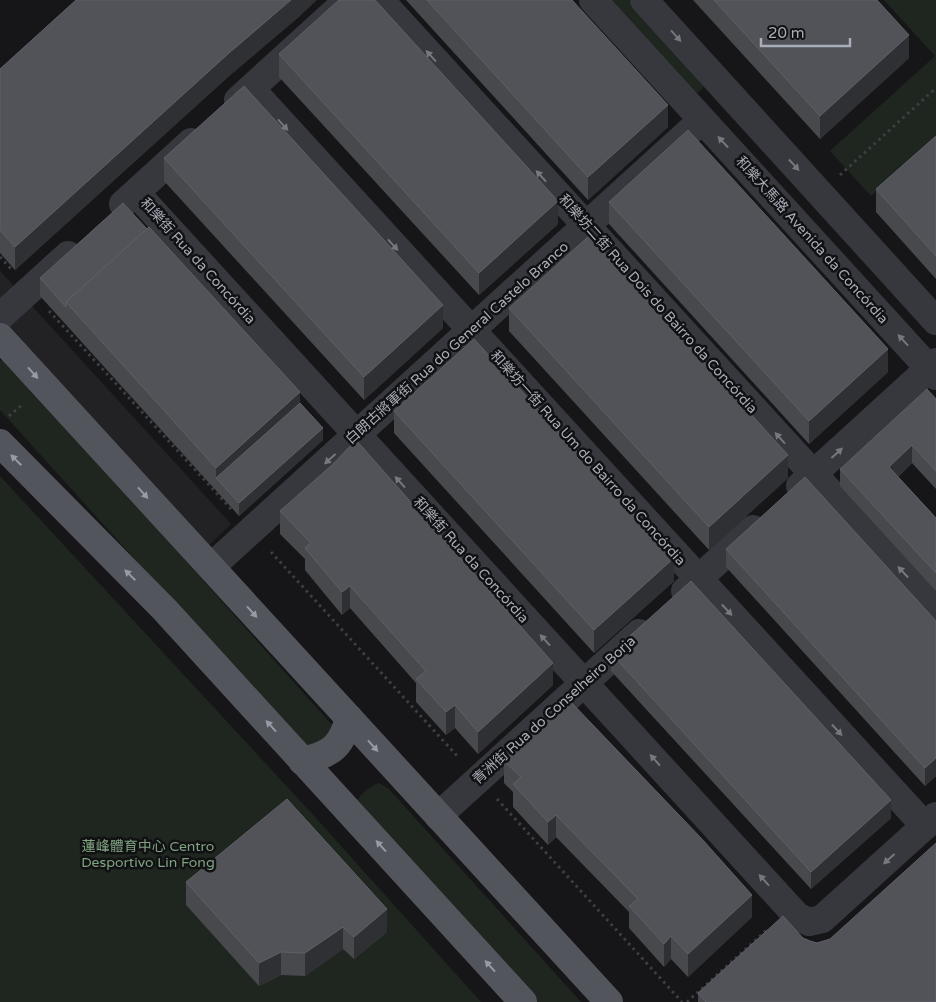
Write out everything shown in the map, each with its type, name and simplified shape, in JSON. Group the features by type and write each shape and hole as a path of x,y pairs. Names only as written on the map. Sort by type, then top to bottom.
{"main road":[{"path":"0,337 609,1002"},
{"path":"0,443 165,610 523,1002"},
{"path":"302,761 329,753 339,743 349,718"}],"street":[{"path":"108,219 348,0"},
{"name":"和樂坊二街 Rua Dois do Bairro da Concórdia","path":"380,0 936,608"},
{"name":"和樂大馬路 Avenida da Concórdia","path":"593,0 934,369"},
{"name":"和樂大馬路 Avenida da Concórdia","path":"644,0 936,321"},
{"name":"和樂坊一街 Rua Um do Bairro da Concórdia","path":"251,89 698,579 931,821"},
{"name":"白朗古將軍街 Rua do General Castelo Branco","path":"211,567 586,225 695,112"},
{"name":"和樂大馬路 Avenida da Concórdia","path":"695,112 761,129"},
{"name":"和樂街 Rua da Concórdia","path":"136,193 800,916"},
{"path":"0,317 86,238"},
{"name":"青洲街 Rua do Conselheiro Borja","path":"438,816 813,474 934,369"},
{"path":"800,916 822,919 931,821"}],"path":[{"path":"820,193 936,88"},
{"path":"0,257 682,1002"},
{"path":"687,1002 800,916"}],"shaded area":[{"path":"0,271 231,524 206,548 0,321"}],"green space":[{"path":"610,0 629,0 703,80 704,86 701,90 697,93 692,91"},
{"path":"884,0 936,0 936,137 871,196 830,151 935,56"},
{"path":"7,360 332,725 333,734 308,751 0,410 0,361"},
{"name":"蓮峰體育中心 Centro Desportivo Lin Fong","path":"0,476 316,818 481,1002 0,1002"},
{"path":"379,783 388,788 581,1002 536,1002 356,803 360,796"}],"building":[{"path":"76,0 291,0 229,53 15,247 0,230 0,69"},
{"path":"339,0 375,0 558,201 479,273 279,54"},
{"path":"427,0 572,0 668,105 588,177"},
{"path":"714,0 877,0 909,35 820,116"},
{"path":"244,86 443,305 364,377 164,158"},
{"path":"688,130 888,349 809,421 609,202"},
{"path":"936,136 936,256 876,189"},
{"path":"123,203 147,229 66,302 66,307 40,278"},
{"path":"149,227 300,392 216,468 66,302"},
{"path":"589,236 788,455 709,527 509,308"},
{"path":"474,339 674,558 594,630 394,411"},
{"path":"927,389 936,399 936,471 912,445 889,467 936,518 936,573 840,469"},
{"path":"300,403 323,428 239,503 216,478"},
{"path":"356,440 553,663 478,732 455,705 446,712 416,679 426,671 350,586 342,592 305,548 311,543 280,511 332,465"},
{"path":"805,477 936,621 936,758 925,768 726,549"},
{"path":"691,581 891,800 811,872 611,653"},
{"path":"569,700 702,839 752,895 688,954 671,936 664,944 629,906 638,899 556,815 548,822 513,784 521,777 504,761"},
{"path":"287,799 387,909 354,937 343,927 305,953 281,952 259,963 186,882"},
{"path":"936,843 936,1002 706,1002 698,993 783,916 803,938 817,943 830,939"}]}
